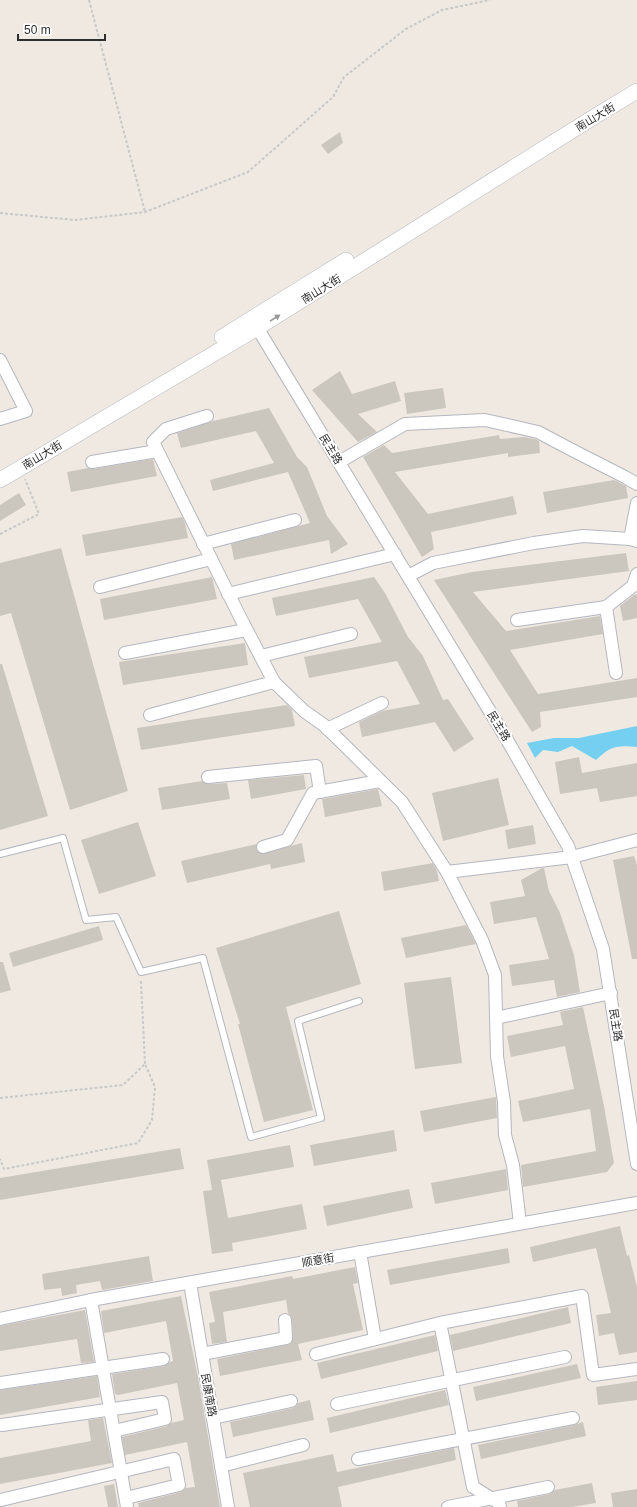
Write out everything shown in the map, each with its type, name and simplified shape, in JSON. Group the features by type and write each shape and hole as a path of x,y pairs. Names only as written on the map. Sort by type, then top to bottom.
{"street":[{"name":"南山大街","path":"0,470 265,311 637,82"},
{"name":"南山大街","path":"0,480 260,327 637,91"},
{"name":"民主路","path":"260,327 261,334 506,738 568,846 603,949 637,1164"},
{"path":"0,360 26,411 0,419"},
{"path":"207,416 166,429 153,442 246,630 274,682 304,711 327,729 402,802 447,872 482,940 495,975 497,1056 504,1102 505,1135 513,1165 520,1224"},
{"path":"339,462 405,424 486,420 538,432 637,484"},
{"path":"92,462 157,451"},
{"path":"408,576 434,563 534,543 583,536 634,540 637,503"},
{"path":"203,544 295,520"},
{"path":"228,594 395,554"},
{"path":"100,587 211,560"},
{"path":"518,620 606,607 633,586 637,574"},
{"path":"606,607 616,673"},
{"path":"125,653 246,630"},
{"path":"261,656 351,634"},
{"path":"150,715 274,682"},
{"path":"327,729 382,703"},
{"path":"208,777 316,766 320,792"},
{"path":"263,847 287,840 313,793 380,780"},
{"path":"447,872 572,857 637,840"},
{"path":"496,1018 611,993"},
{"name":"顺意街","path":"0,1320 91,1300 637,1203"},
{"path":"360,1252 374,1339"},
{"name":"民康南路","path":"190,1283 228,1507"},
{"path":"316,1354 440,1323 582,1296 594,1375 637,1369"},
{"path":"1,1500 121,1472 174,1459 179,1485 126,1502 121,1472 114,1431 91,1300"},
{"path":"202,1354 286,1338 285,1320"},
{"path":"440,1323 473,1487 496,1503"},
{"path":"337,1404 565,1357"},
{"path":"0,1383 163,1359"},
{"path":"213,1418 291,1401"},
{"path":"2,1425 162,1402 165,1419 114,1431"},
{"path":"358,1459 573,1418"},
{"path":"221,1466 302,1445"},
{"path":"448,1507 496,1503 548,1487"}],"lane":[{"path":"0,854 63,838 86,920 116,917 141,972 203,958 251,1137 321,1118 298,1021 359,1001"}],"path":[{"path":"89,0 145,212"},
{"path":"0,213 75,220 145,212 248,172 333,97 344,76 406,29 442,10 490,0"},
{"path":"0,534 39,514 21,467"},
{"path":"0,1159 4,1169 138,1143 152,1120 155,1087 145,1064 141,972"},
{"path":"0,1098 123,1085 145,1064"}],"water":[{"path":"637,726 637,747 624,746 610,749 596,760 572,746 558,752 543,750 535,758 527,743 554,738 579,738"}],"building":[{"path":"340,132 343,143 328,154 321,145"},
{"path":"340,371 352,394 395,381 401,401 358,414 377,432 358,442 312,390"},
{"path":"443,388 446,408 407,414 404,393"},
{"path":"269,408 297,457 307,467 327,516 348,544 331,554 329,540 234,560 231,544 310,523 288,472 213,491 210,480 274,463 256,431 181,448 177,433 213,421"},
{"path":"499,435 500,439 524,437 535,439 539,441 540,453 508,457 508,453 395,472 428,514 513,496 517,514 431,532 434,549 422,557 363,457 384,445 392,453"},
{"path":"153,459 157,476 71,492 67,472"},
{"path":"614,480 626,486 628,498 547,513 543,492"},
{"path":"19,493 26,505 0,521 0,505"},
{"path":"182,517 185,523 188,538 86,556 82,535"},
{"path":"61,548 128,791 70,810 11,613 0,616 0,563"},
{"path":"626,553 629,571 473,592 506,631 600,616 603,634 510,650 538,694 637,678 637,697 540,712 541,727 532,732 434,580 472,572"},
{"path":"212,577 217,599 104,620 100,599"},
{"path":"374,577 385,593 408,637 423,656 443,700 448,699 474,739 454,752 435,722 362,737 359,722 382,711 420,704 397,661 309,678 304,657 382,642 358,599 276,616 272,598"},
{"path":"637,594 637,618 623,621 620,606"},
{"path":"245,643 248,665 123,685 119,662"},
{"path":"0,664 2,664 48,816 0,830"},
{"path":"287,705 292,710 295,726 141,750 137,728"},
{"path":"579,757 582,773 637,763 637,796 600,802 597,788 560,794 555,762"},
{"path":"304,775 306,789 251,799 248,780"},
{"path":"498,778 509,825 443,841 432,793"},
{"path":"202,781 208,784 227,783 230,799 162,810 158,788"},
{"path":"378,789 382,806 325,817 322,799"},
{"path":"138,822 156,876 99,894 81,840"},
{"path":"533,825 536,844 508,849 505,830"},
{"path":"302,843 305,862 271,869 270,864 187,883 181,861 257,844 256,849 262,854"},
{"path":"634,856 637,865 637,959 632,959 613,860"},
{"path":"433,863 437,871 439,881 384,891 381,872"},
{"path":"544,868 549,891 560,913 574,955 580,992 557,997 554,980 512,986 509,965 549,959 536,917 494,924 490,902 525,896 521,880"},
{"path":"339,911 361,984 286,1007 313,1110 264,1122 238,1024 240,1024 216,948"},
{"path":"466,925 476,944 406,958 401,938"},
{"path":"99,926 103,940 13,967 9,953"},
{"path":"0,962 3,962 11,990 0,993"},
{"path":"451,977 462,1063 415,1069 404,983"},
{"path":"583,1007 604,1106 614,1163 607,1172 523,1187 521,1165 596,1151 590,1109 523,1122 518,1101 574,1089 565,1046 511,1057 507,1036 563,1025 560,1012"},
{"path":"496,1097 497,1118 424,1132 420,1111"},
{"path":"394,1130 397,1151 314,1166 310,1145"},
{"path":"290,1145 294,1167 221,1180 228,1218 302,1204 307,1229 232,1243 233,1251 212,1254 203,1191 212,1190 207,1160"},
{"path":"180,1148 184,1169 0,1200 0,1178"},
{"path":"506,1169 508,1190 435,1204 431,1183"},
{"path":"409,1189 413,1208 327,1226 323,1206"},
{"path":"620,1226 627,1256 629,1255 637,1287 637,1352 619,1355 614,1333 599,1336 596,1315 611,1313 596,1248 533,1262 530,1247"},
{"path":"508,1248 510,1263 390,1285 387,1270"},
{"path":"149,1256 153,1281 102,1290 100,1281 76,1285 77,1293 62,1296 61,1288 44,1290 42,1274"},
{"path":"355,1267 358,1283 353,1284 363,1330 298,1344 302,1360 220,1376 217,1359 290,1344 293,1338 292,1320 288,1313 286,1300 223,1312 227,1342 212,1344 209,1323 215,1322 209,1292 292,1276 293,1279"},
{"path":"181,1296 198,1377 220,1507 139,1507 138,1503 181,1492 186,1488 195,1487 187,1442 125,1455 122,1437 167,1426 171,1423 184,1420 177,1383 118,1395 115,1394 112,1374 164,1366 173,1361 166,1321 104,1333 101,1311"},
{"path":"568,1307 571,1323 453,1351 450,1335"},
{"path":"85,1310 94,1362 81,1363 77,1339 0,1351 0,1326"},
{"path":"435,1335 438,1351 321,1379 317,1363"},
{"path":"577,1364 581,1378 476,1401 473,1387"},
{"path":"97,1376 100,1397 0,1415 0,1390"},
{"path":"637,1381 637,1400 598,1405 596,1387"},
{"path":"445,1390 449,1405 330,1433 327,1418"},
{"path":"310,1400 314,1420 233,1437 230,1422 293,1408 298,1403"},
{"path":"103,1418 112,1463 0,1484 0,1458 91,1441 88,1420"},
{"path":"583,1422 586,1436 481,1459 478,1445"},
{"path":"454,1448 456,1460 338,1487 342,1507 250,1507 243,1473 333,1454 337,1472"},
{"path":"592,1483 596,1503 572,1507 518,1507 517,1501 549,1494 555,1490"},
{"path":"114,1484 118,1507 108,1507 104,1486"},
{"path":"637,1489 637,1507 613,1507 611,1493"}]}
